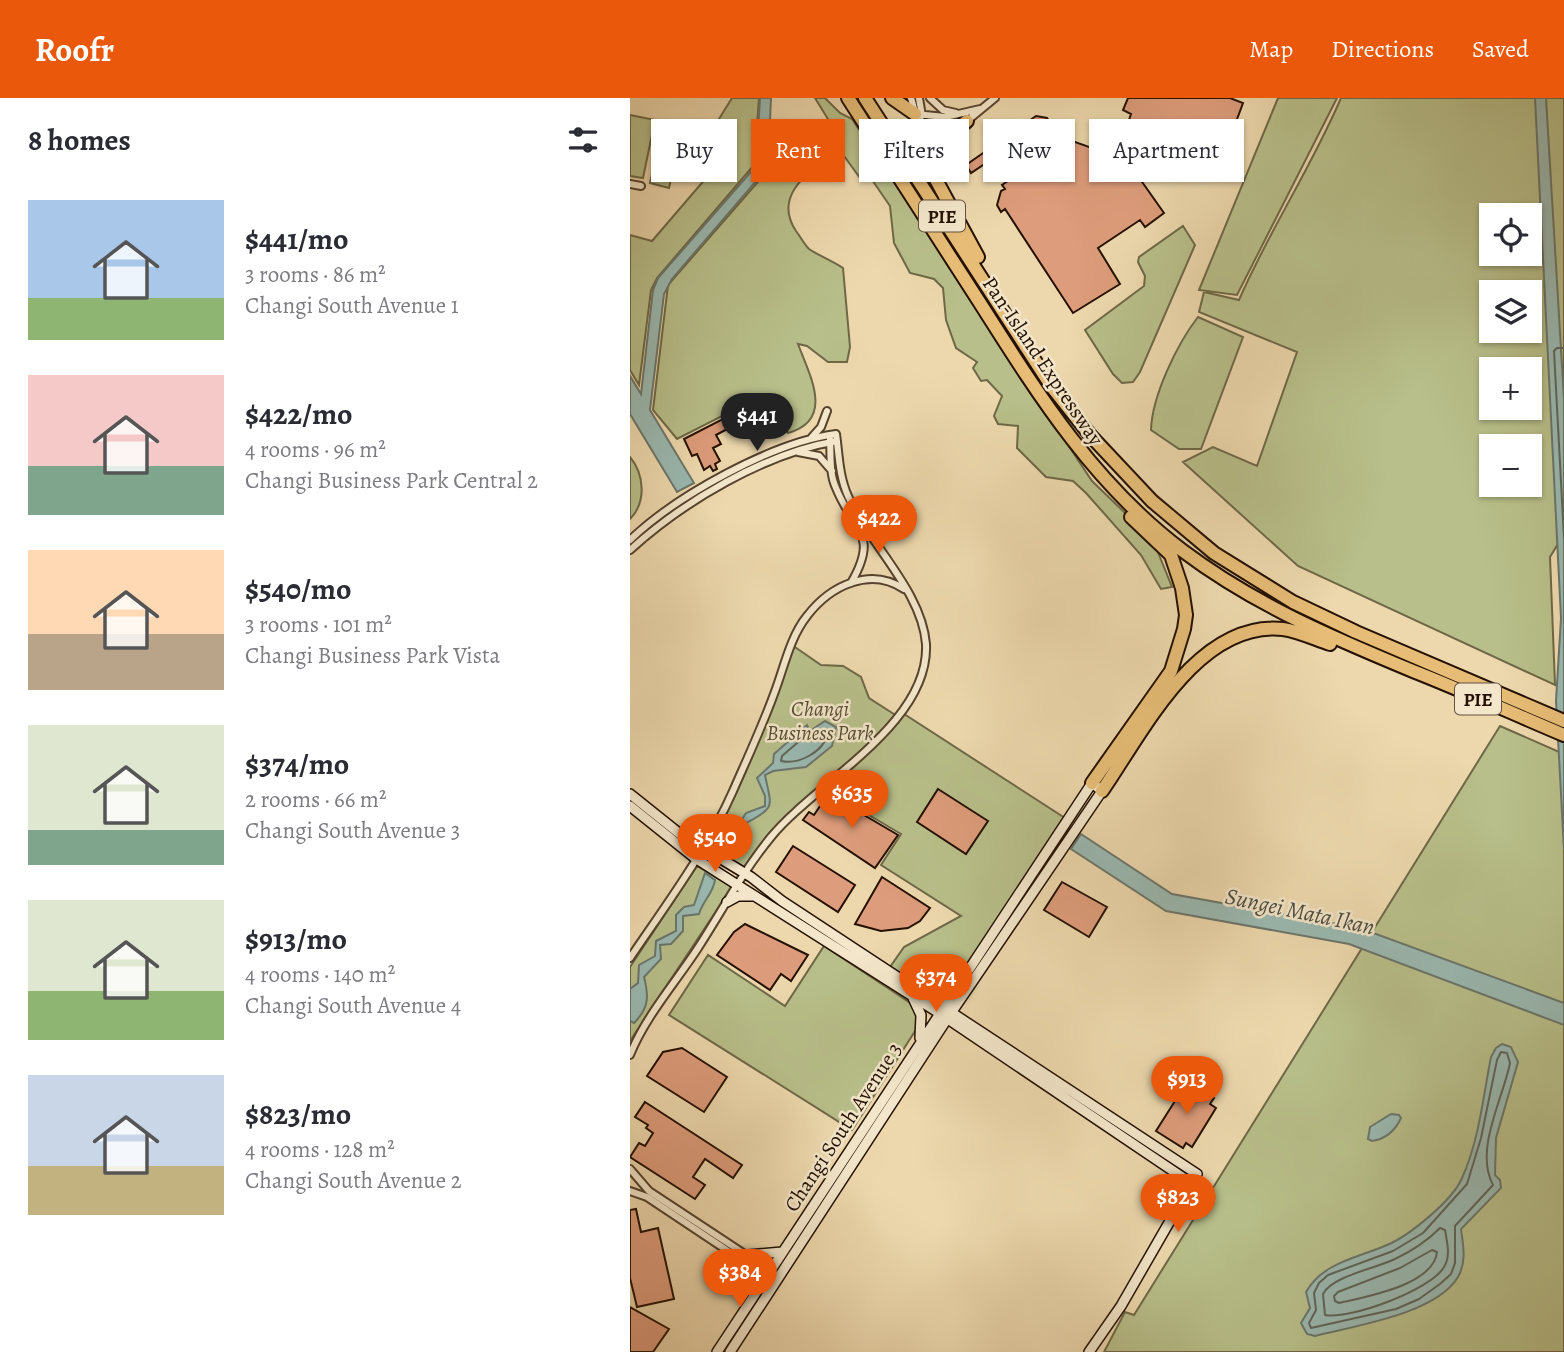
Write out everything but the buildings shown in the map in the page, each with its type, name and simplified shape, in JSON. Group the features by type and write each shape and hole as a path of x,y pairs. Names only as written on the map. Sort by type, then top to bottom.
{"highway":[{"name":"Pan-Island Expressway","path":"848,98 1040,396 1084,457 1135,510 1183,551 1287,616 1357,650 1564,735"},
{"name":"Pan-Island Expressway","path":"865,98 1070,412 1152,500 1239,571 1320,615 1545,710"},
{"path":"892,98 920,118"},
{"path":"939,182 1020,334"},
{"path":"1084,457 1094,478 1171,555 1182,588 1185,615 1182,642 1171,671 1097,787"},
{"path":"1097,787 1179,679 1201,656 1223,642 1260,631 1284,629 1343,649 1357,650"},
{"path":"1545,710 1564,713"},
{"name":"PIE","path":"1545,710 1564,721"}],"main road":[{"name":"Changi South Avenue 3","path":"717,1352 919,1043 945,1012 962,979 1097,787"},
{"name":"Changi South Avenue 3","path":"730,1352 945,1012 1097,787"},
{"path":"630,794 701,849 745,874 1194,1179 1121,1306 1089,1352"},
{"path":"630,806 695,858 914,991 946,990 962,979"},
{"path":"680,834 701,834 715,827"},
{"path":"727,902 738,896 757,896"},
{"path":"914,991 921,1015 919,1043"},
{"path":"754,1294 753,1272 748,1259 782,1251"}],"street":[{"path":"911,98 920,118 942,128 982,108 995,98"},
{"path":"919,98 920,118"},
{"path":"930,98 943,110 964,118"},
{"path":"630,184 641,186"},
{"path":"811,438 821,427 827,411"},
{"path":"630,540 682,501 730,472 769,453 811,438 834,438"},
{"path":"630,550 676,514 715,490 793,452 834,438"},
{"path":"834,438 832,471 836,489 863,538 866,552 851,583"},
{"path":"630,1055 738,884 771,837 797,809 885,733 908,701 921,676 926,643 918,610 849,497 834,438"},
{"path":"793,452 819,456 832,471"},
{"path":"630,958 715,827 769,707 797,631 817,605 861,579 884,579 905,590"},
{"path":"630,1168 649,1191 776,1279"},
{"path":"630,1191 647,1197 748,1259"}],"green space":[{"path":"732,98 759,98 757,119 751,119 751,168 657,278 651,290 639,385 630,370 630,235 652,241 703,182 737,182 737,119 719,119"},
{"path":"815,98 825,98 840,113 852,119 859,130 859,177 845,157 845,119 828,119"},
{"path":"1278,98 1337,98 1237,295 1199,290"},
{"path":"1341,98 1564,98 1564,534 1550,557 1555,685 1298,566 1183,462 1213,447 1257,466 1297,352 1199,312 1204,292 1239,300"},
{"path":"630,115 651,119 651,139 643,178 630,176"},
{"path":"651,178 651,182 670,182 669,188 650,183"},
{"path":"758,182 800,182 792,194 790,217 807,247 843,268 850,347 847,362 828,362 807,346 798,344 813,383 815,408 811,418 802,427 788,433 765,394 677,439 653,410 668,285"},
{"path":"874,182 894,182 1092,481 1153,540 1172,587 1161,589 1141,555 1073,481 1046,477 1017,448 1018,426 998,424 994,416 1002,396 987,380 981,381 973,368 977,362 956,348 946,320 943,288 934,279 910,273 894,243 890,206"},
{"path":"1183,226 1195,245 1140,372 1133,382 1122,383 1113,374 1085,330 1144,286 1145,276 1138,262 1139,257"},
{"path":"1198,317 1243,337 1201,449 1179,449 1151,430 1152,416 1167,371"},
{"path":"630,457 638,471 642,488 639,505 630,519"},
{"name":"Changi Business Park","path":"792,645 821,665 843,666 861,677 869,698 897,716 901,712 1068,820 954,986 917,988 888,970 904,947 961,916 881,865 901,834 821,787 784,822 745,874 702,848 717,825"},
{"path":"1500,726 1564,754 1564,1352 1104,1352 1125,1312 1134,1315"},
{"path":"697,866 732,887 630,1041 630,967"},
{"path":"824,946 915,1006 917,1028 852,1130 669,1015 708,955 785,1006"}],"water":[{"path":"760,98 771,98 770,119 759,119"},
{"path":"1535,98 1546,98 1564,399 1564,850 1556,701 1561,618"},
{"path":"751,172 751,182 755,182 672,279 664,294 650,410 694,483 677,492 630,414 630,376 641,394 653,290 658,278"},
{"path":"825,721 836,727 832,746 806,767 773,771 765,775 770,800 767,809 746,823 745,834 732,853 724,847 746,813 765,806 765,796 757,778 773,763 774,754 807,725 810,731"},
{"path":"1081,834 1172,894 1354,927 1376,934 1564,1003 1564,1025 1349,944 1166,911 1071,849"},
{"path":"705,873 715,880 712,889 699,914 683,916 683,931 671,944 660,945 661,959 644,977 647,990 645,1007 634,1023 630,1021 630,989 638,983 639,965 655,956 656,941 676,931 676,915 684,907 694,905"},
{"path":"1502,1044 1511,1047 1518,1062 1496,1138 1495,1175 1500,1180 1501,1188 1461,1229 1463,1259 1458,1277 1447,1290 1432,1300 1393,1317 1315,1336 1307,1334 1301,1323 1310,1308 1306,1292 1313,1282 1331,1267 1387,1245 1407,1234 1440,1206 1457,1187 1468,1164 1477,1134 1491,1057"},
{"path":"1391,1114 1401,1118 1396,1127 1377,1140 1368,1139 1370,1127"}],"water label":[{"name":"Sungei Mata Ikan","path":"1300,911"}]}
